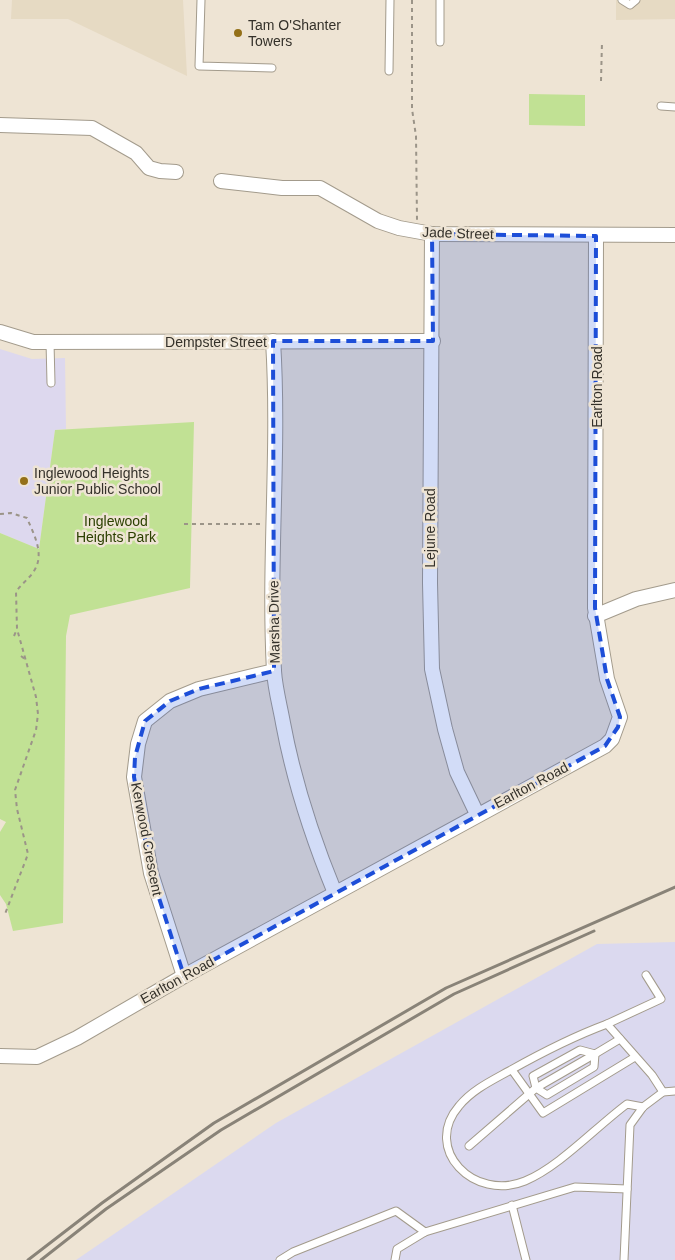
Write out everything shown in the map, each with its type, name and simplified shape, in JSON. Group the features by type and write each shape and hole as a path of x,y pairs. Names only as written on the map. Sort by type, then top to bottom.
{"street":[{"path":"0,125 92,128 136,153 149,168 176,172"},
{"name":"Jade Street","path":"221,181 282,188 320,188 378,221 417,232 432,234 675,235"},
{"name":"Lejune Road","path":"432,234 433,341 430,583 432,669 445,729 457,772 477,814"},
{"name":"Earlton Road","path":"0,1056 28,1057 46,1054 477,814 605,746 612,739 620,717 607,679 595,616 596,236"},
{"name":"Dempster Street","path":"0,332 33,342 433,341"},
{"name":"Marsha Drive","path":"273,341 275,430 272,524 274,671 284,738 292,773 312,835 336,893"},
{"path":"595,616 636,599 675,590"},
{"name":"Kerwood Crescent","path":"184,976 151,873 134,777 138,744 146,721 170,701 199,689 274,671"}],"lane":[{"path":"201,0 200,66 272,68"},
{"path":"388,72 390,0"},
{"path":"440,0 440,42"},
{"path":"622,0 630,5 636,0"},
{"path":"661,106 675,107"},
{"path":"50,342 51,383"},
{"path":"642,1106 627,1104 540,1173 526,1180 503,1186 480,1183 465,1175 452,1157 447,1135 450,1119 467,1097 564,1040 607,1024 661,998 646,975"},
{"path":"607,1024 663,1092"},
{"path":"469,1146 536,1088 620,1039"},
{"path":"580,1050 595,1054 594,1067 547,1095 536,1088 533,1076 580,1050"},
{"path":"512,1070 543,1113 635,1057"},
{"path":"624,1260 630,1125 642,1106 663,1092 675,1091"},
{"path":"394,1260 397,1249 425,1232 512,1205 576,1187 627,1189"},
{"path":"512,1205 526,1260"},
{"path":"280,1260 293,1252 396,1211 425,1232"}],"path":[{"path":"412,0 412,109 416,136 417,232"},
{"path":"601,81 602,42"},
{"path":"0,514 11,513 27,518 38,544 39,558 34,571 16,592 17,629 38,714 36,730 15,790 17,809 28,854 5,914"},
{"path":"184,524 272,524"},
{"path":"14,636 17,629"},
{"path":"21,656 26,660"}],"highlighted area":[{"path":"432,234 596,236 595,608 607,679 620,717 618,727 605,746 184,976 151,873 134,777 135,757 145,721 170,701 199,689 274,671 273,341 433,341"}],"shaded area":[{"path":"12,0 183,0 187,76 68,19 11,19"},
{"path":"616,0 675,0 675,19 616,20"},
{"name":"Inglewood Heights Junior Public School","path":"0,349 32,359 65,358 66,429 55,430 39,549 0,533"},
{"path":"675,942 675,1260 76,1260 276,1123 597,944"}],"green space":[{"path":"529,94 585,95 585,126 529,125"},
{"name":"Inglewood Heights Park","path":"194,422 190,588 70,615 66,636 63,923 13,931 6,904 0,895 0,832 6,822 0,819 0,533 39,549 55,430"}],"railway":[{"path":"28,1260 102,1203 214,1123 446,988 675,887"},
{"path":"41,1260 106,1209 221,1130 454,994 594,931"}],"place":[{"name":"Tam O'Shanter Towers","path":"238,33"},
{"name":"Inglewood Heights Junior Public School","path":"24,481"}]}
